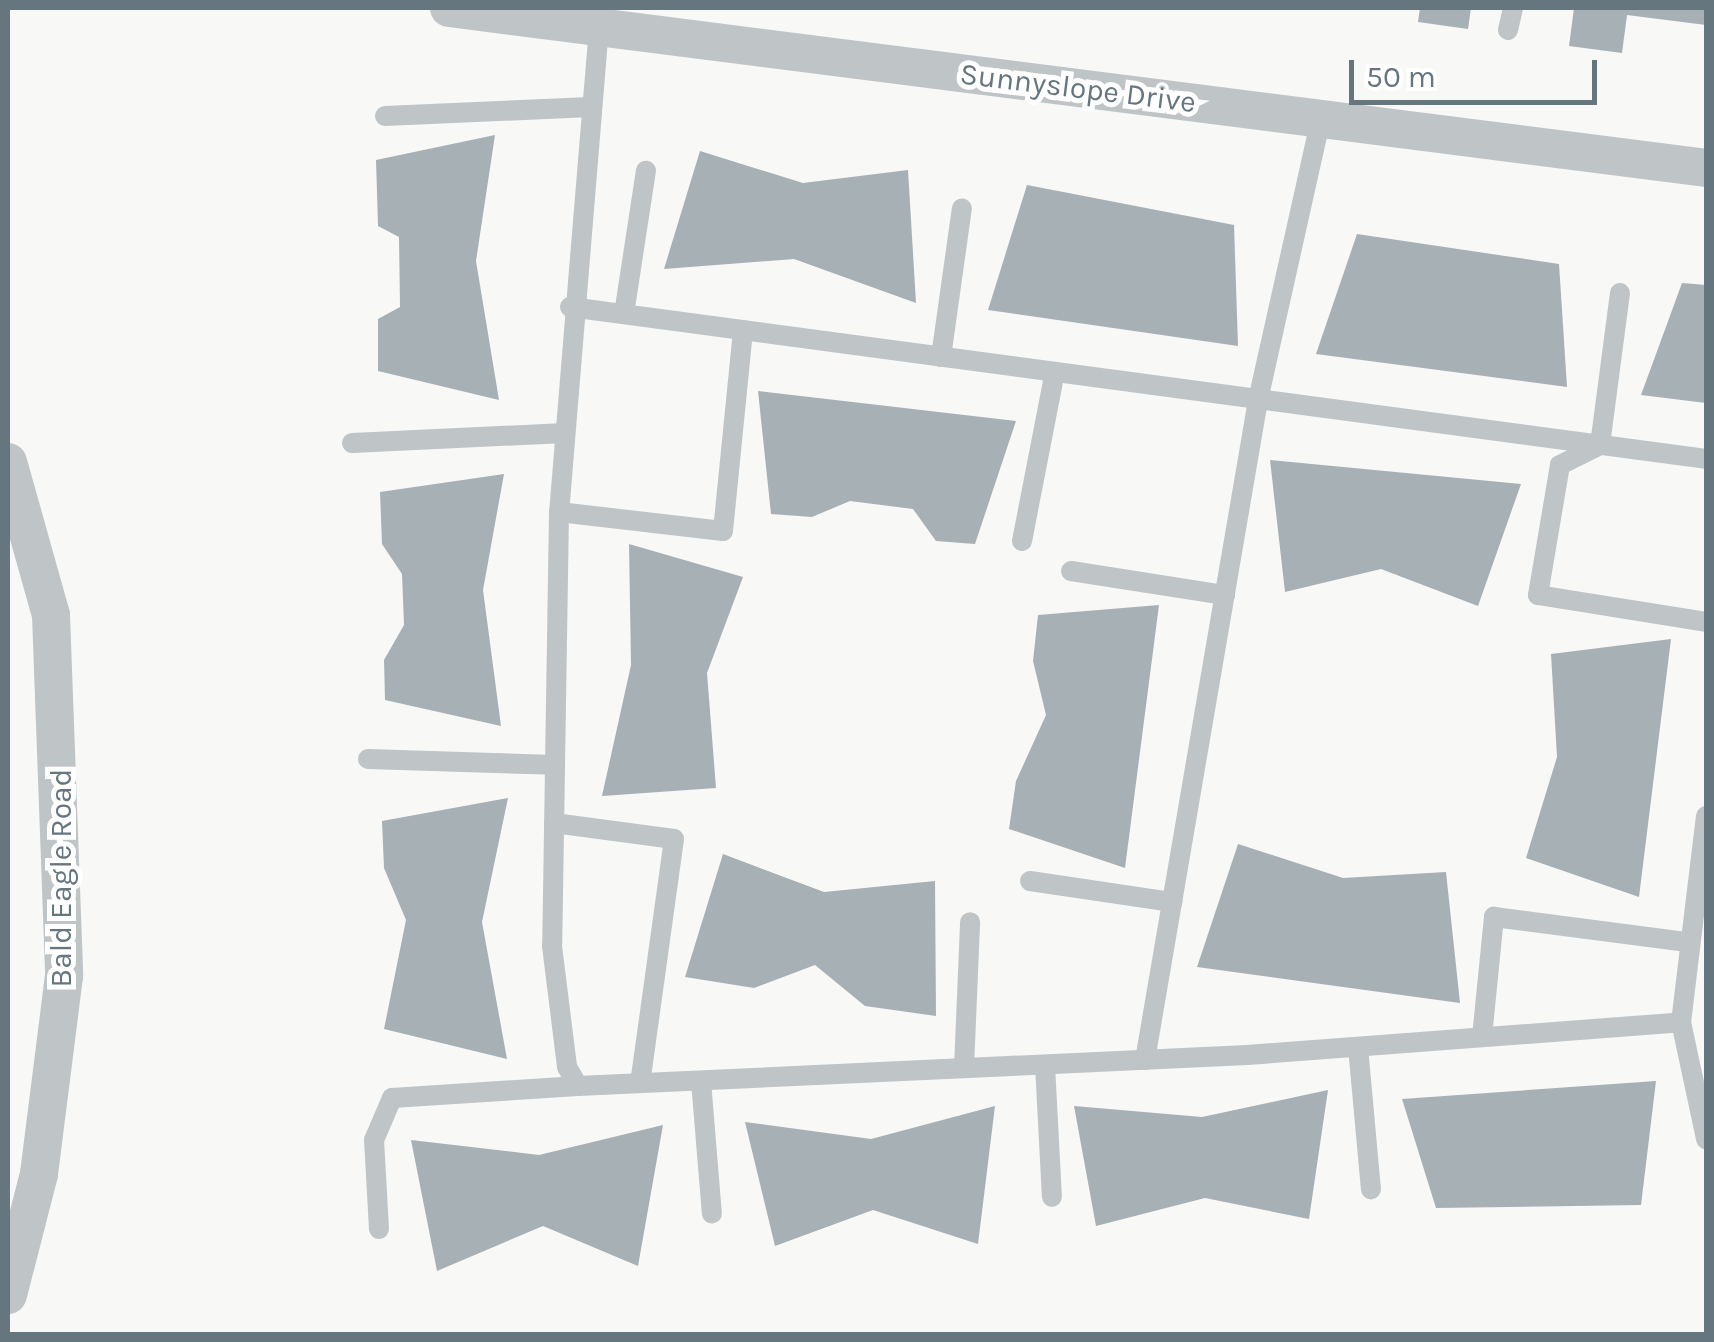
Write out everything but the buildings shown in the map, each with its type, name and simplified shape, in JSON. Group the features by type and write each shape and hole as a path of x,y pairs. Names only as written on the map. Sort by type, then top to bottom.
{"street":[{"name":"Sunnyslope Drive","path":"449,8 540,13 599,26 1706,168"},
{"name":"Bald Eagle Road","path":"8,462 51,616 64,957 39,1174 8,1295"}],"lane":[{"path":"1508,30 1513,8"},
{"path":"578,1086 567,1067 552,946 560,433 599,26"},
{"path":"385,116 591,107"},
{"path":"1145,1060 1258,400 1321,119"},
{"path":"624,314 646,171"},
{"path":"941,357 962,208"},
{"path":"1600,445 1620,292"},
{"path":"570,306 1706,459"},
{"path":"559,512 723,531 743,330"},
{"path":"1022,541 1055,372"},
{"path":"352,443 560,433"},
{"path":"1600,445 1560,465 1538,594 1706,622"},
{"path":"1072,571 1224,596"},
{"path":"368,759 555,765"},
{"path":"1706,816 1688,942 1682,1022 1706,1139"},
{"path":"554,823 674,840 640,1083"},
{"path":"1030,881 1172,902"},
{"path":"1482,1038 1494,918 1688,942"},
{"path":"964,1068 970,922"},
{"path":"378,1229 374,1140 392,1098 1145,1060 1682,1022"},
{"path":"1358,1047 1371,1189"},
{"path":"1046,1065 1052,1196"},
{"path":"702,1081 712,1214"}]}
